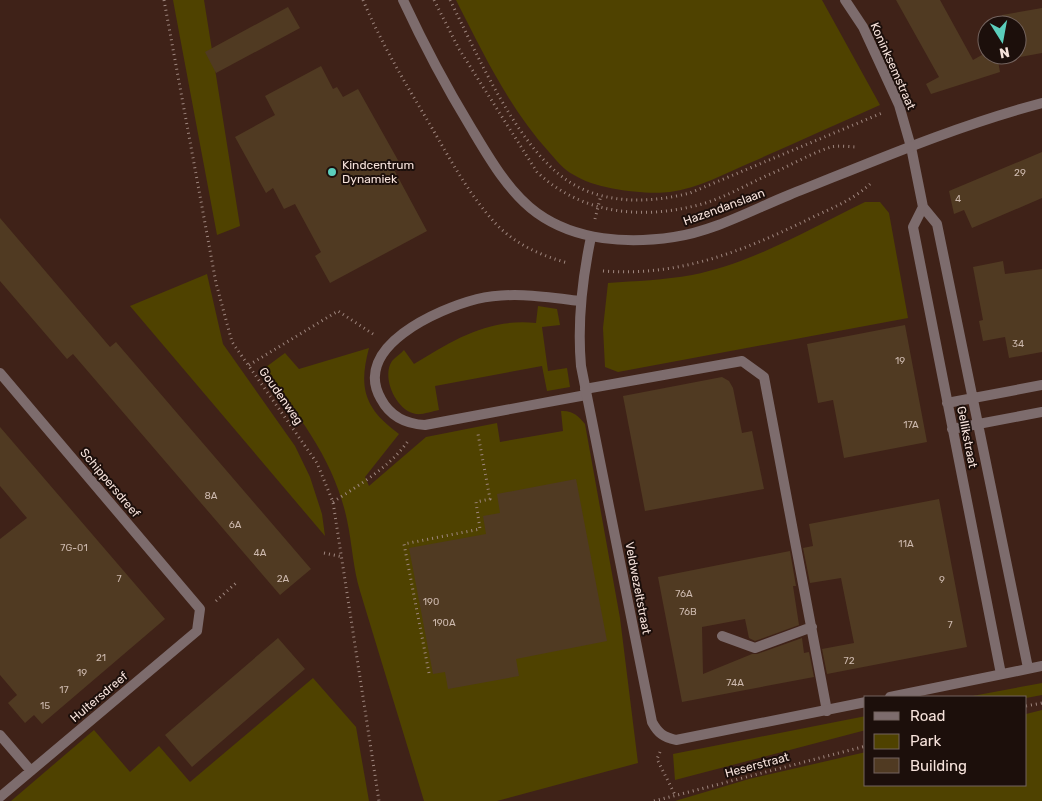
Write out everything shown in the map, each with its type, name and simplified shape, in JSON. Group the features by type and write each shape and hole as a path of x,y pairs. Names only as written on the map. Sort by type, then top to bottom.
{"street":[{"name":"Hazendanslaan","path":"403,0 450,93 504,178 522,201 556,224 591,236 641,240 691,234 911,146 1042,103"},
{"name":"Koninksemstraat","path":"845,0 863,27 899,105 911,146"},
{"name":"Gellikstraat","path":"911,146 923,207 937,224 1028,668"},
{"name":"Gellikstraat","path":"923,207 913,227 1001,674"},
{"name":"Veldwezeltstraat","path":"591,236 580,301 579,341 586,392 652,722 657,731 665,737 676,740 864,702"},
{"path":"580,301 514,295 477,299 454,307 427,320 389,344 374,367 374,384 382,402 392,413 409,423 425,425 742,361 764,377 827,711"},
{"name":"Schippersdreef","path":"0,373 200,609"},
{"path":"947,403 1042,385"},
{"path":"952,429 1042,412"},
{"name":"Hultersdreef","path":"0,797 197,631 200,609"},
{"path":"722,636 755,648 812,627"},
{"path":"895,696 1042,666"},
{"path":"0,735 31,771"}],"path":[{"name":"Goudenweg","path":"164,0 216,284 232,342 316,463 333,502 343,556 342,561 379,801"},
{"path":"363,0 385,48 459,174 498,226 518,242 539,254 605,272 644,272 681,268 719,258 790,228 858,195 871,183"},
{"path":"434,0 459,49 537,172 546,181 574,199 598,208 639,213 703,204 833,146 862,146"},
{"path":"450,0 484,68 522,132 546,161 568,181 601,195 624,200 657,200 690,194 899,105"},
{"path":"598,208 601,195"},
{"path":"248,364 338,311 389,344"},
{"path":"429,673 404,544 480,529 476,502 490,499 475,416"},
{"path":"333,502 362,483 393,458 406,443 416,425"},
{"path":"324,553 343,556"},
{"path":"1027,706 1042,703"},
{"name":"Heserstraat","path":"654,801 864,747"},
{"path":"664,776 675,795"}],"green space":[{"path":"173,0 204,0 240,226 217,235"},
{"path":"456,0 822,0 880,105 702,184 681,190 647,193 620,190 594,184 570,173 557,161 521,117 476,40"},
{"path":"865,202 880,202 889,213 908,318 618,372 605,367 603,328 608,283 671,278 715,270 759,254"},
{"path":"207,274 223,344 295,446 310,477 322,514 325,536 130,306"},
{"path":"538,306 557,309 560,325 542,327 548,371 567,368 570,387 547,391 542,366 435,386 439,410 428,413 416,414 409,412 397,400 389,384 389,368 392,361 404,350 414,364 457,339 487,327 519,322 536,323"},
{"path":"369,348 364,375 367,397 378,416 399,434 365,477 369,486 426,437 497,423 500,442 563,431 561,411 569,411 575,414 585,424 620,618 638,763 497,801 424,801 360,591 347,520 334,478 325,459 302,422 262,370 285,353 299,369"},
{"path":"313,678 356,727 369,801 11,801 94,730 130,772 159,746 190,782"},
{"path":"1042,683 1042,695 1027,698 1027,696 972,696"},
{"path":"1042,710 1042,801 675,801 749,779 864,752 864,786 1027,786 1027,714"},
{"path":"864,716 864,731 675,780 673,754"}],"building":[{"path":"896,0 940,0 973,60 977,58 977,65 999,65 1000,72 931,94 926,84 939,77"},
{"path":"288,7 300,28 216,73 205,52"},
{"path":"1042,8 1042,53 1027,56 1027,15 1002,15"},
{"path":"321,66 333,89 337,87 343,97 358,89 399,162 392,166 427,231 330,283 315,256 321,252 295,204 284,209 273,188 266,193 235,137 275,115 265,96"},
{"path":"1042,152 1042,198 972,228 964,210 954,214 949,191"},
{"path":"0,218 110,347 116,342 311,569 280,595 73,354 67,359 0,281"},
{"path":"1003,261 1005,274 1042,269 1042,352 1009,358 1005,337 983,341 979,321 983,320 973,267"},
{"path":"905,325 927,442 844,458 833,400 818,403 807,344"},
{"path":"722,377 729,381 733,388 742,433 752,431 764,489 645,511 623,396"},
{"path":"0,427 165,619 42,724 34,715 25,723 8,703 17,695 0,675 0,539 27,518 0,486"},
{"path":"576,479 607,641 516,659 519,676 448,689 445,672 433,674 409,548 486,534 483,516 500,513 497,494"},
{"path":"939,499 967,647 827,674 822,649 854,643 841,578 810,583 803,548 813,546 809,524"},
{"path":"790,551 796,586 793,586 799,625 755,641 749,638 745,619 702,627 703,674 752,654 757,654 802,638 804,653 809,652 814,677 682,702 658,577"},
{"path":"278,638 305,669 192,767 165,735"}],"place":[{"name":"Kindcentrum Dynamiek","path":"332,172"}]}
